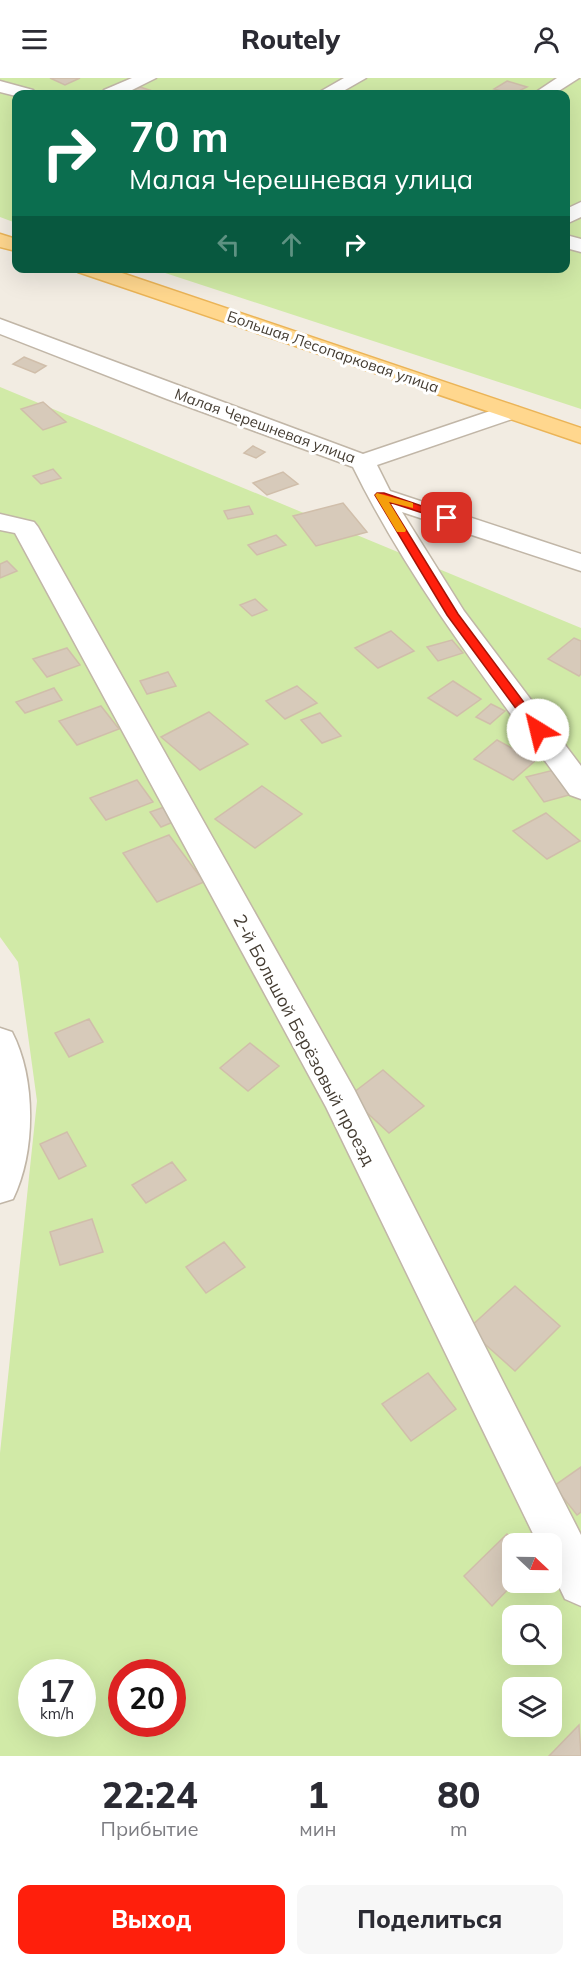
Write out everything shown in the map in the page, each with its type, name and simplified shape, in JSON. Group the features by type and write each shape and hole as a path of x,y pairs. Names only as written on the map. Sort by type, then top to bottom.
{"main road":[{"name":"Большая Лесопарковая улица","path":"100,273 581,436"}],"street":[{"path":"119,90 147,78"},
{"path":"333,90 357,78"},
{"path":"549,90 570,78"},
{"name":"Малая Черешневая улица","path":"0,326 175,394 363,462 380,495 453,615 581,788"},
{"path":"363,462 510,412"},
{"path":"380,495 581,563"},
{"name":"2-й Большой Берёзовый проезд","path":"0,522 25,527 341,1100 581,1582"},
{"path":"0,1042 14,1101 3,1181 0,1187"}],"green space":[{"path":"0,78 581,78 581,409 165,273 570,273 570,90 12,90 12,222 0,217"},
{"path":"0,387 581,628 581,1756 0,1756 0,1453 37,1101 18,962 0,937"}],"building":[{"path":"50,78 80,78 65,85"},
{"path":"507,81 527,87 521,90 494,89"},
{"path":"140,87 149,90 133,90"},
{"path":"24,357 46,366 35,373 13,364"},
{"path":"43,402 66,422 43,430 21,409"},
{"path":"253,446 265,452 256,458 244,453"},
{"path":"53,469 61,478 41,484 33,476"},
{"path":"283,472 298,484 267,495 253,483"},
{"path":"343,503 367,532 316,546 293,516"},
{"path":"249,506 253,514 228,519 224,511"},
{"path":"276,535 286,545 257,555 248,545"},
{"path":"7,561 17,571 0,578 0,564"},
{"path":"255,599 267,610 252,616 240,605"},
{"path":"391,631 414,651 378,668 355,648"},
{"path":"574,638 581,641 581,674 579,676 548,659"},
{"path":"452,640 463,653 438,661 427,647"},
{"path":"67,648 80,665 47,677 33,659"},
{"path":"168,672 176,686 147,694 140,681"},
{"path":"453,681 481,699 457,716 428,698"},
{"path":"297,686 317,703 285,719 266,701"},
{"path":"54,688 62,700 25,713 16,702"},
{"path":"491,704 505,711 490,724 476,717"},
{"path":"101,706 119,729 77,745 59,721"},
{"path":"209,712 248,744 200,770 161,737"},
{"path":"320,713 341,736 322,743 301,720"},
{"path":"497,740 535,761 513,780 474,759"},
{"path":"558,769 576,793 544,802 526,777"},
{"path":"137,780 153,802 106,820 90,798"},
{"path":"262,786 302,814 255,848 215,819"},
{"path":"167,806 178,820 161,827 150,812"},
{"path":"546,813 580,841 547,859 513,831"},
{"path":"169,835 204,882 157,902 123,853"},
{"path":"89,1019 103,1042 69,1057 55,1033"},
{"path":"250,1043 279,1066 248,1091 220,1068"},
{"path":"383,1070 424,1106 389,1133 349,1096"},
{"path":"67,1132 86,1166 59,1179 40,1144"},
{"path":"172,1162 186,1180 146,1203 132,1185"},
{"path":"92,1219 103,1252 60,1265 50,1232"},
{"path":"224,1242 245,1267 206,1293 186,1267"},
{"path":"515,1286 560,1326 515,1371 468,1329"},
{"path":"428,1373 456,1409 411,1441 382,1404"},
{"path":"581,1467 581,1512 577,1515 554,1486"},
{"path":"502,1539 502,1593 504,1593 492,1606 464,1576"},
{"path":"579,1725 581,1756 549,1756"}],"slow traffic":[{"path":"401,530 380,495 410,505"}],"route":[{"path":"447,518 380,495 453,615 538,730"}]}
